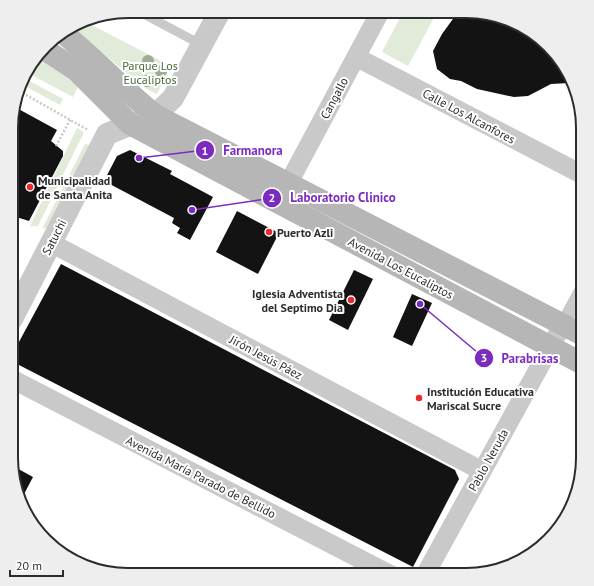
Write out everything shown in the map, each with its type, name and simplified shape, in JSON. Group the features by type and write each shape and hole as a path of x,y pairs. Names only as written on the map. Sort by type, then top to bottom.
{"main road":[{"name":"Avenida Los Eucaliptos","path":"68,37 88,53 135,99 155,115 288,184 433,256 576,331"},
{"name":"Avenida Los Eucaliptos","path":"48,52 76,70 130,124 576,360"}],"street":[{"path":"155,115 174,98 216,18"},
{"name":"Cangallo","path":"288,184 377,18"},
{"name":"Calle Los Alcanfores","path":"356,57 576,171"},
{"name":"Satuchi","path":"18,307 107,134 155,115"},
{"name":"Jirón Jesús Páez","path":"51,243 482,470"},
{"path":"563,324 576,300"},
{"name":"Pablo Neruda","path":"429,568 563,324"},
{"name":"Avenida María Parado de Bellido","path":"18,382 377,568"}],"lane":[{"path":"151,18 202,45"}],"path":[{"path":"24,94 89,130"},
{"path":"56,146 70,120"}],"green space":[{"path":"400,18 434,18 408,66 382,52"},
{"name":"Parque Los Eucaliptos","path":"91,25 171,66 157,94 145,88 76,31"},
{"path":"42,59 79,85 73,97 32,75"},
{"path":"29,81 63,99 60,105 26,87"},
{"path":"77,128 84,132 38,226 30,226"},
{"path":"85,144 90,145 48,227 42,229"}],"building":[{"path":"454,18 480,19 515,29 539,45 549,55 566,83 551,84 528,96 514,97 477,89 461,81 450,79 437,69 433,51 442,34"},
{"name":"Municipalidad de Santa Anita","path":"20,110 57,130 51,141 63,151 63,156 29,221 18,218 18,128"},
{"path":"130,150 172,171 170,174 213,197 190,240 177,233 180,228 172,223 174,218 104,181 117,156"},
{"path":"237,211 279,233 258,274 216,252"},
{"path":"61,264 455,470 459,479 413,567 18,365 18,344"},
{"name":"Iglesia Adventista del Septimo Dia","path":"354,270 373,279 348,330 329,320"},
{"path":"412,294 432,303 412,346 393,337"},
{"path":"19,469 33,477 24,494"}],"place":[{"name":"Farmanora","path":"139,158"},
{"name":"Municipalidad de Santa Anita","path":"30,187"},
{"name":"Laboratorio Clinico","path":"192,210"},
{"name":"Puerto Azli","path":"269,232"},
{"name":"Iglesia Adventista del Septimo Dia","path":"351,300"},
{"name":"Parabrisas","path":"420,304"},
{"name":"Institución Educativa Mariscal Sucre","path":"419,398"}]}
